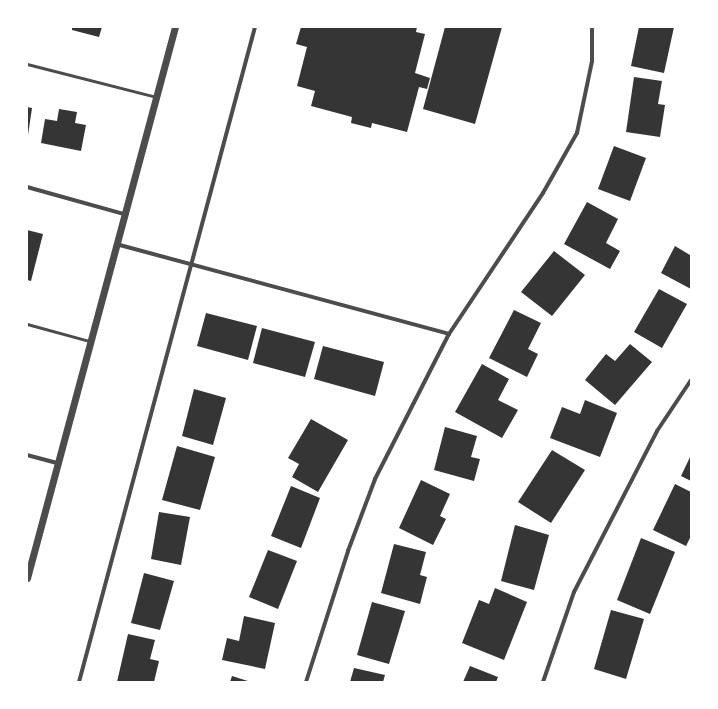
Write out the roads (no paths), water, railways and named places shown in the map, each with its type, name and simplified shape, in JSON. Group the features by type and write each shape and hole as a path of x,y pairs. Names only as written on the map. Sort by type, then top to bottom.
{"street":[{"path":"27,578 56,463 175,27"},
{"path":"79,682 190,264 209,202 255,27"},
{"path":"306,682 348,551 375,479 449,334 543,193 578,133 592,61 592,27"},
{"path":"27,187 124,214"},
{"path":"116,244 449,334"},
{"path":"543,682 574,592 657,431 691,380"},
{"path":"27,455 56,463"}],"lane":[{"path":"27,64 156,97"},
{"path":"27,324 89,341"}]}
